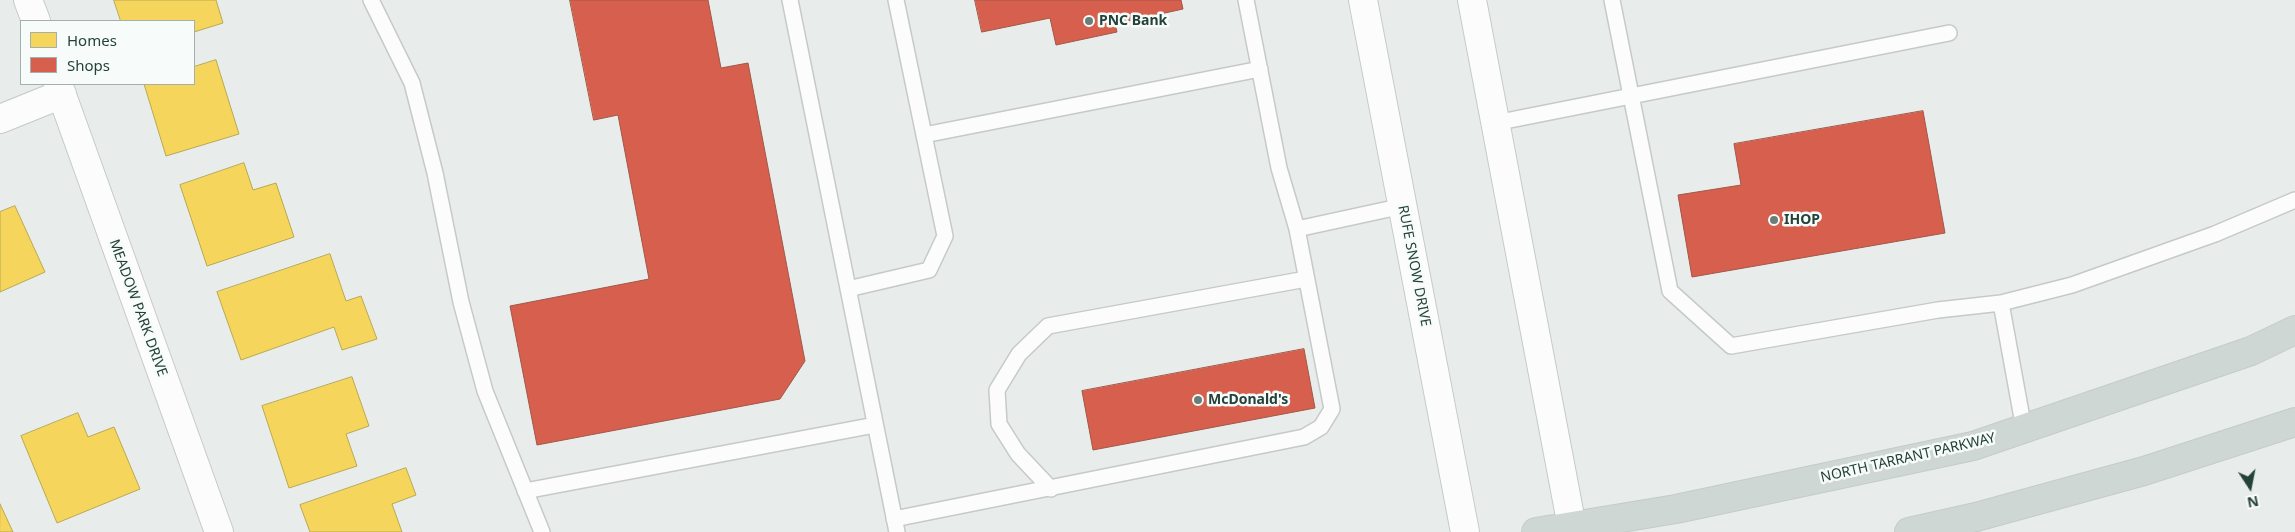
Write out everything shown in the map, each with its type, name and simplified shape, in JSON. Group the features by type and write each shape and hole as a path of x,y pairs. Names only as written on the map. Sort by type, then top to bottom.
{"main road":[{"path":"28,0 36,20"},
{"name":"RUFE SNOW DRIVE","path":"1363,0 1465,532"},
{"path":"1472,0 1573,529"},
{"path":"0,120 60,89"},
{"name":"MEADOW PARK DRIVE","path":"60,89 219,532"},
{"name":"NORTH TARRANT PARKWAY","path":"1536,532 1573,529 1676,509 1973,446 2251,351 2295,330"},
{"path":"1909,532 2144,471 2295,422"}],"lane":[{"path":"370,0 412,83 436,173 461,302 485,391 542,532"},
{"path":"790,0 896,529 1051,488 1304,437 1321,427 1332,409 1297,228 1280,168 1246,0"},
{"path":"848,289 929,270 945,236 896,0"},
{"path":"1612,0 1670,291 1731,346 1938,310 2001,303 2072,285 2210,236 2295,200"},
{"path":"1495,123 1949,33"},
{"path":"924,135 1260,69"},
{"path":"1297,228 1402,206"},
{"path":"1051,488 1018,454 999,424 997,390 1019,354 1048,326 1306,279"},
{"path":"2001,303 2024,429"},
{"path":"525,491 875,425"}],"building: Homes":[{"path":"114,0 216,0 223,23 195,32 195,20 121,20"},
{"path":"216,60 239,134 166,156 144,85 195,85 195,67"},
{"path":"244,163 253,190 276,183 294,237 207,266 180,185"},
{"path":"15,206 45,272 0,292 0,212"},
{"path":"330,254 346,301 361,296 377,339 342,350 334,327 241,360 217,292"},
{"path":"352,377 369,426 346,434 357,466 289,488 262,406"},
{"path":"78,413 88,437 114,427 140,489 57,523 21,436"},
{"path":"406,468 416,495 392,504 402,532 310,532 300,505"},
{"path":"0,504 13,532 0,532"}],"building: Shops":[{"path":"570,0 708,0 721,68 748,63 805,361 780,399 537,445 510,306 649,279 618,115 594,120"},
{"name":"PNC Bank","path":"975,0 1181,0 1183,9 1115,24 1117,32 1056,45 1050,18 982,32"},
{"path":"1923,111 1945,233 1692,277 1678,195 1741,185 1734,144"},
{"name":"McDonald's","path":"1304,349 1315,408 1093,450 1082,391"}],"place":[{"name":"PNC Bank","path":"1089,21"},
{"name":"IHOP","path":"1774,220"},
{"name":"McDonald's","path":"1198,400"}]}
